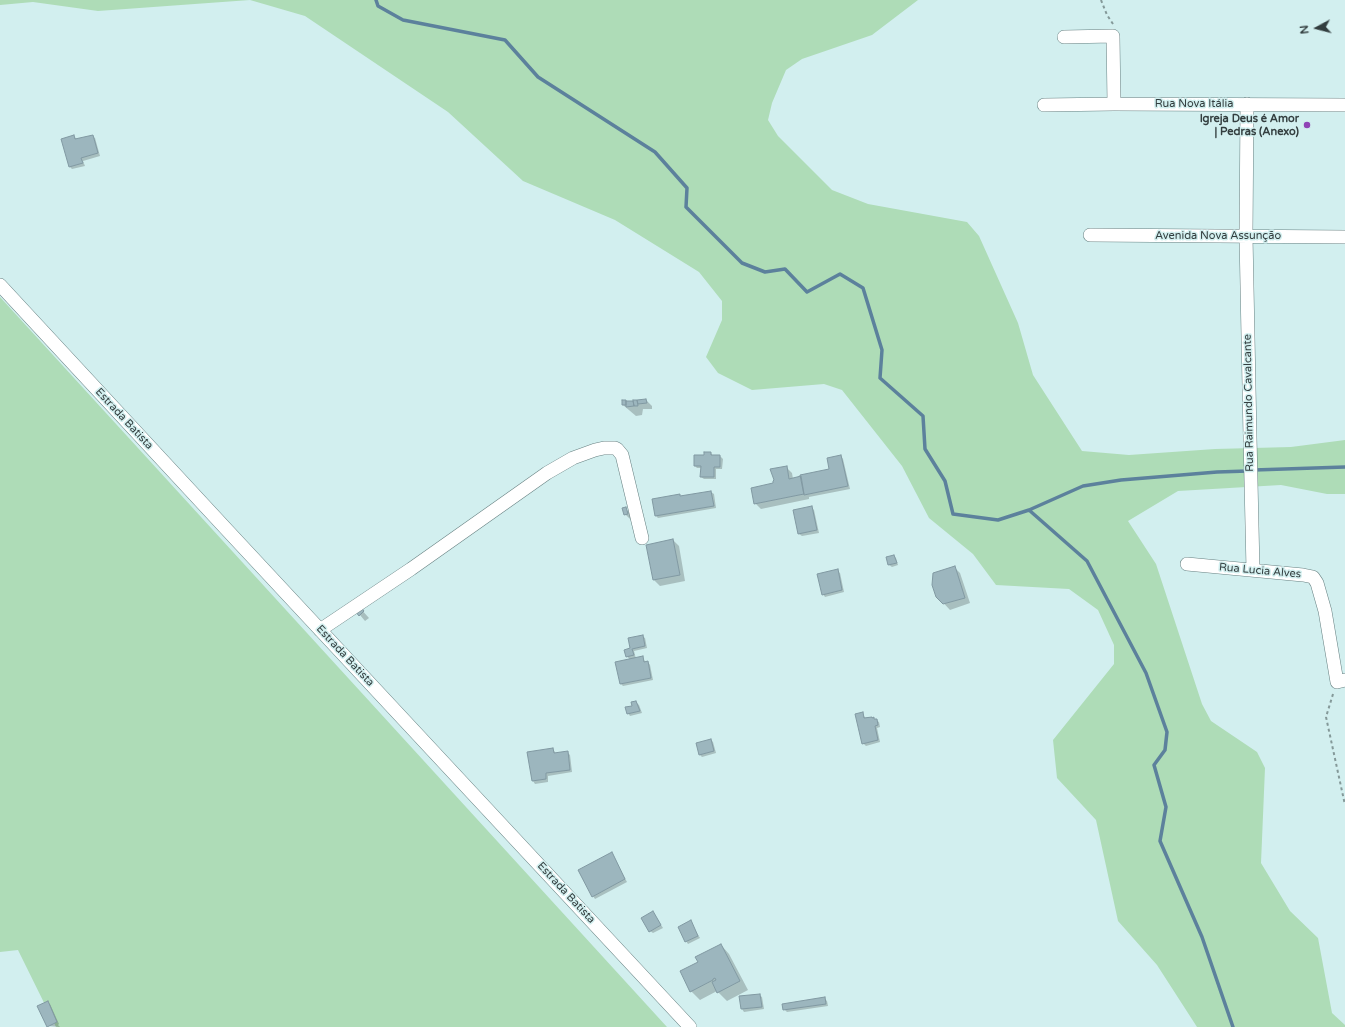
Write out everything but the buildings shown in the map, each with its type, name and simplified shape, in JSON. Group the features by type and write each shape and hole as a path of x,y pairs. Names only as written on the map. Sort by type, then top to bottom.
{"street":[{"path":"1064,37 1113,36 1114,104"},
{"name":"Rua Nova Itália","path":"1044,105 1247,104 1345,106"},
{"name":"Rua Raimundo Cavalcante","path":"1247,104 1246,236 1253,570"},
{"name":"Avenida Nova Assunção","path":"1090,236 1345,237"},
{"name":"Estrada Batista","path":"0,284 690,1027"},
{"path":"320,630 412,569 548,473 584,453 604,448 611,448 620,452 624,459 642,538"},
{"name":"Rua Lucia Alves","path":"1187,564 1308,575 1316,580 1341,681"}],"path":[{"path":"1101,0 1107,15 1115,27 1113,36"},
{"path":"1341,681 1326,717 1345,805"}],"green space":[{"path":"0,0 250,0 98,11 33,2 0,5"},
{"path":"250,0 918,0 872,35 802,59 786,70 772,103 768,120 778,136 832,190 868,204 967,222 979,236 1018,323 1033,375 1082,451 1129,455 1215,449 1291,447 1345,440 1345,494 1327,494 1281,485 1178,491 1128,521 1156,564 1202,704 1211,721 1257,752 1265,768 1261,863 1290,911 1318,938 1332,1013 1345,1025 1345,1027 1197,1027 1157,965 1118,921 1096,820 1057,778 1053,740 1114,664 1114,645 1098,610 1069,589 996,585 973,554 929,518 902,466 842,390 824,384 752,390 718,373 706,357 722,320 722,301 699,272 615,220 523,181 448,112 305,16"},
{"path":"0,297 667,1027 56,1027 18,950 0,952"}],"waterway":[{"path":"376,0 378,6 403,20 505,40 538,77 655,152 687,188 686,207 742,263 765,272 785,269 807,292 840,274 863,288 882,350 880,378 923,416 925,449 945,481 953,514 998,520 1029,510 1087,561 1146,673 1167,732 1165,750 1154,765 1166,807 1160,841 1202,937 1233,1027"},
{"path":"1254,470 1345,467"},
{"path":"1029,510 1083,486 1121,480 1248,471"}],"place":[{"name":"Igreja Deus é Amor | Pedras (Anexo)","path":"1307,125"}]}
